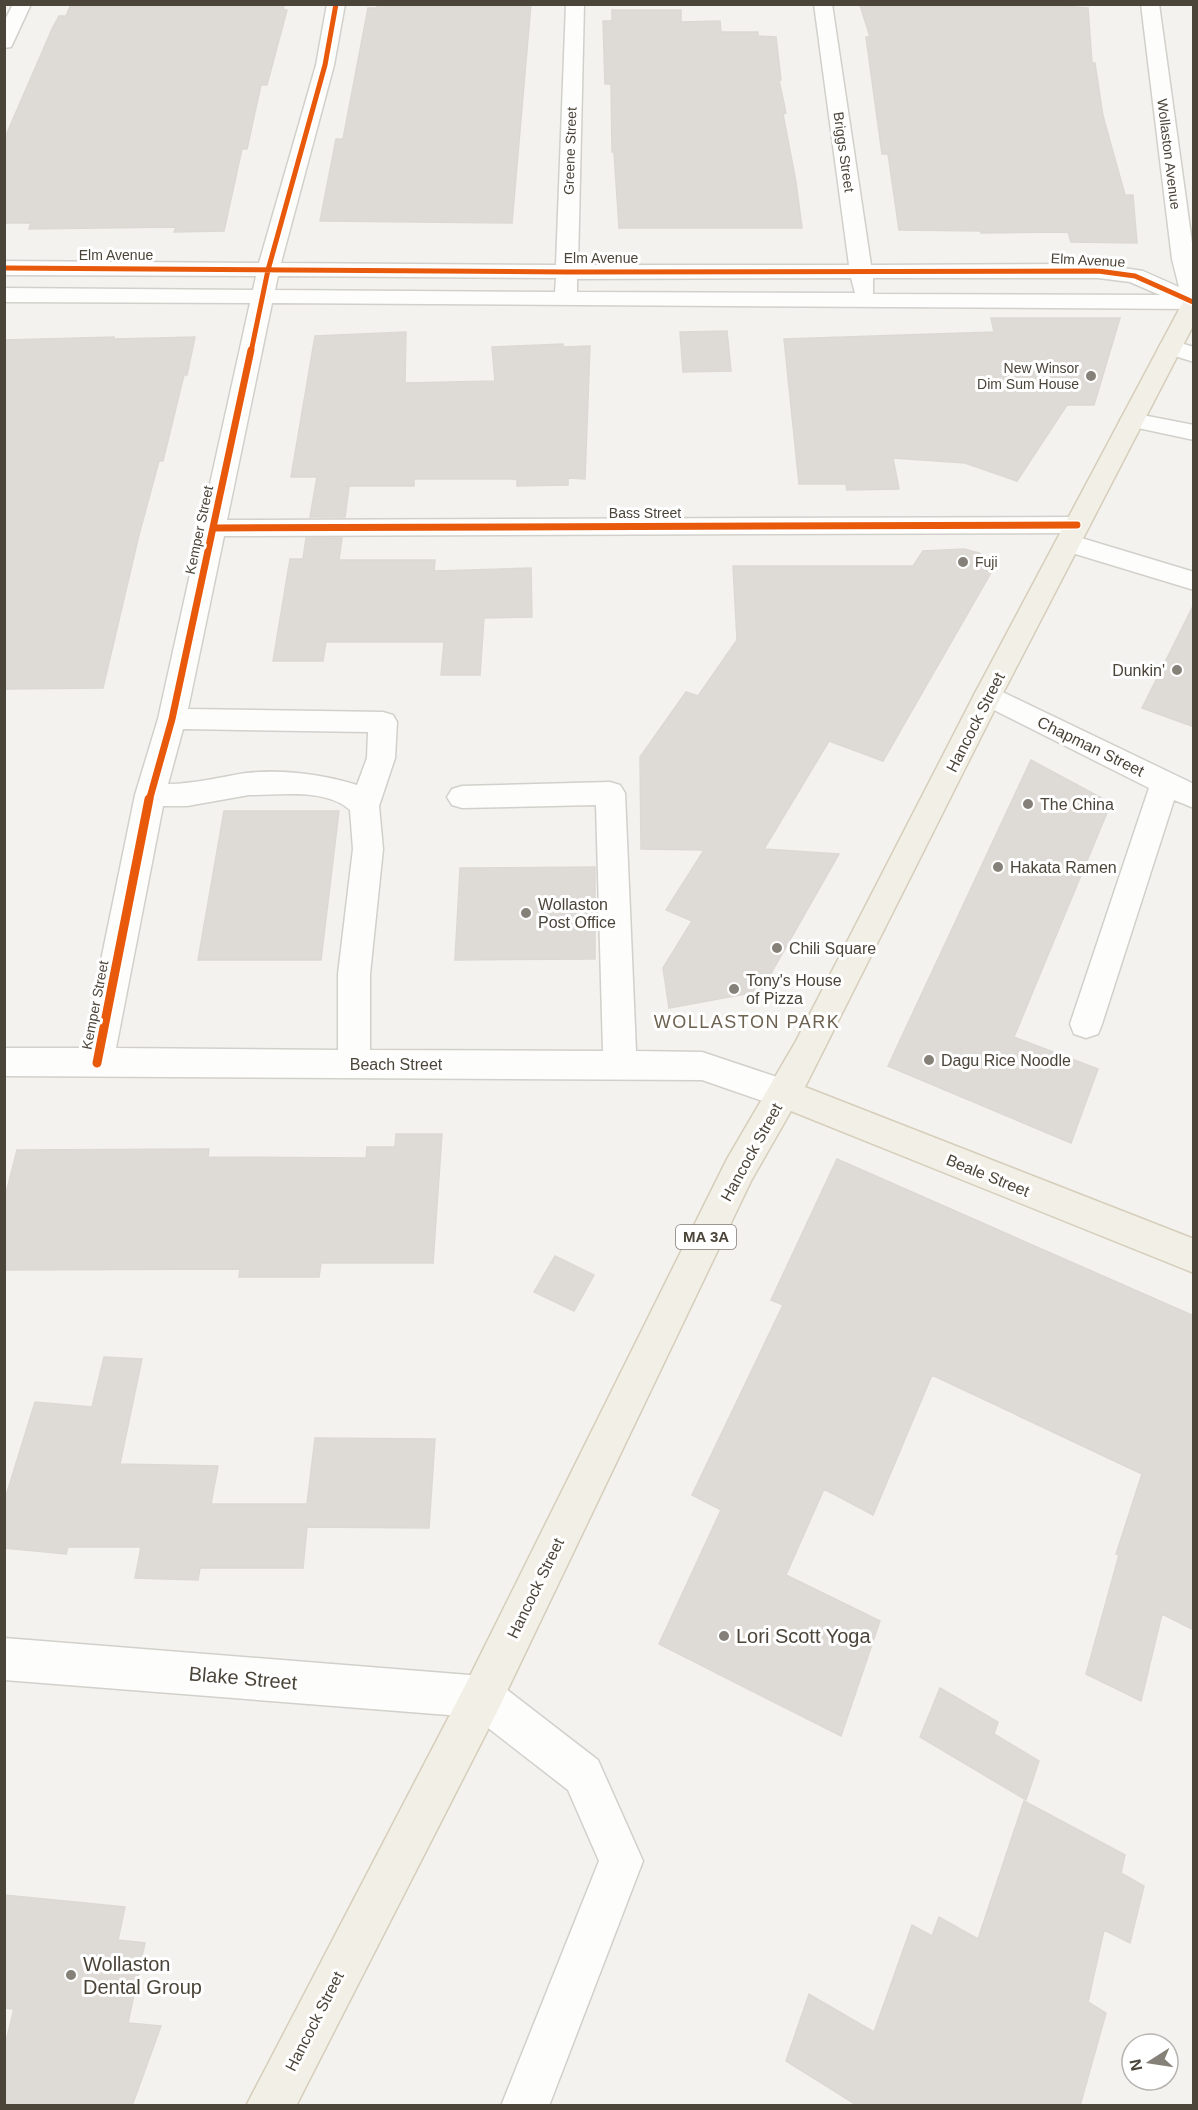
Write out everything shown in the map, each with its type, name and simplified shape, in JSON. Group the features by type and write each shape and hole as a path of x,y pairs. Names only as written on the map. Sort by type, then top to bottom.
{"main road":[{"name":"Hancock Street","path":"270,2106 482,1697 739,1170 808,1051 988,695 1132,420 1182,351 1193,302"},
{"name":"Beale Street","path":"783,1093 1194,1256"}],"street":[{"path":"4,43 22,4"},
{"name":"Kemper Street","path":"97,1063 150,795 172,719 265,283 325,65 336,4"},
{"name":"Greene Street","path":"566,297 574,4"},
{"name":"Briggs Street","path":"823,4 865,299"},
{"name":"Wollaston Avenue","path":"1150,4 1183,260 1193,302"},
{"name":"Elm Avenue","path":"4,268 566,297 1193,302"},
{"name":"Elm Avenue","path":"4,295 567,272 1098,272 1135,276 1193,302"},
{"path":"1132,420 1194,433"},
{"name":"Bass Street","path":"213,528 1073,534 1194,581"},
{"name":"Chapman Street","path":"988,695 1194,797"},
{"path":"172,719 383,722 381,758 364,806 368,849 354,974 354,1064"},
{"path":"1086,1024 1165,783"},
{"path":"150,795 187,795 249,784 313,785 351,794 364,806"},
{"path":"462,796 610,793 620,1065"},
{"name":"Beach Street","path":"4,1062 702,1066 783,1093"},
{"name":"Blake Street","path":"4,1659 482,1697"},
{"path":"482,1697 583,1774 621,1861 525,2106"}],"building":[{"path":"71,4 284,4 283,9 287,10 267,85 261,85 247,149 242,149 224,231 174,232 176,227 29,229 31,223 4,223 4,140 52,29 59,16 66,16"},
{"path":"378,4 531,4 512,223 320,221 336,139 343,139 368,8 377,8"},
{"path":"1039,4 1088,8 1092,63 1095,63 1103,116 1125,195 1133,195 1137,243 1071,242 1068,232 981,233 981,231 899,230 888,154 882,154 866,37 870,37 860,5"},
{"path":"612,10 681,10 681,22 720,21 721,32 758,32 758,36 776,37 781,80 779,80 786,113 783,114 802,228 619,228 614,152 612,152 611,84 605,84 603,21 612,21"},
{"path":"991,318 1120,318 1094,405 1067,405 1017,481 965,463 893,458 899,489 847,490 846,484 799,484 784,339 994,332"},
{"path":"727,331 731,371 683,372 680,332"},
{"path":"406,332 405,383 495,381 492,347 563,344 563,347 590,346 585,479 568,478 568,485 517,486 517,479 414,479 414,486 343,486 349,487 345,517 310,517 317,477 291,477 315,336"},
{"path":"114,337 114,339 195,337 163,461 159,461 139,535 103,688 4,689 4,340"},
{"path":"306,538 342,538 339,560 435,560 434,571 531,568 532,617 484,618 480,675 441,675 444,642 326,642 323,661 273,661 290,559 303,559"},
{"path":"964,549 979,553 996,564 883,761 829,741 764,849 839,854 761,991 669,1008 663,968 692,921 666,910 704,850 641,849 640,757 686,692 698,696 737,640 733,566 913,566 923,551"},
{"name":"Dunkin'","path":"1194,604 1194,727 1142,708"},
{"path":"1031,760 1111,803 1014,1037 1098,1069 1071,1143 888,1066"},
{"path":"224,811 339,811 321,960 198,960"},
{"name":"Wollaston Post Office","path":"595,867 595,959 455,960 460,868"},
{"path":"396,1134 442,1134 433,1263 321,1263 319,1277 239,1277 240,1269 4,1270 4,1201 17,1150 209,1149 208,1157 366,1158 367,1147 395,1147"},
{"path":"837,1159 1194,1316 1194,1630 1162,1614 1141,1701 1086,1674 1119,1555 1116,1554 1142,1474 932,1375 873,1515 824,1489 786,1575 880,1621 841,1736 659,1644 721,1510 692,1495 783,1305 771,1300"},
{"path":"555,1256 594,1275 574,1311 534,1292"},
{"path":"104,1357 142,1359 120,1464 218,1466 211,1504 307,1504 315,1438 435,1439 429,1528 307,1527 303,1568 200,1568 198,1580 135,1578 141,1547 68,1547 66,1554 4,1548 4,1502 35,1402 92,1407"},
{"path":"940,1688 998,1722 994,1734 1039,1761 1026,1800 920,1737"},
{"path":"1024,1801 1125,1855 1121,1873 1144,1886 1130,1943 1104,1930 1088,2002 1106,2013 1080,2106 858,2106 786,2061 809,1994 874,2032 912,1925 932,1936 939,1917 978,1939"},
{"name":"Wollaston Dental Group","path":"4,1895 125,1907 118,1940 145,1943 128,2023 161,2026 132,2106 4,2106 4,2049 14,2009 4,2008"}],"cycle path":[{"path":"97,1063 150,795 172,719 268,270 325,65 336,4"},
{"path":"4,268 567,272 1098,271 1135,276 1193,302"},
{"path":"213,528 1077,525"}],"place":[{"name":"New Winsor Dim Sum House","path":"1091,376"},
{"name":"Fuji","path":"963,562"},
{"name":"Dunkin'","path":"1177,670"},
{"name":"The China","path":"1028,804"},
{"name":"Hakata Ramen","path":"998,867"},
{"name":"Wollaston Post Office","path":"526,913"},
{"name":"Chili Square","path":"777,948"},
{"name":"Tony's House of Pizza","path":"734,989"},
{"name":"Dagu Rice Noodle","path":"929,1060"},
{"name":"Lori Scott Yoga","path":"724,1636"},
{"name":"Wollaston Dental Group","path":"71,1975"}],"district":[{"name":"WOLLASTON PARK","path":"747,1022"}]}
